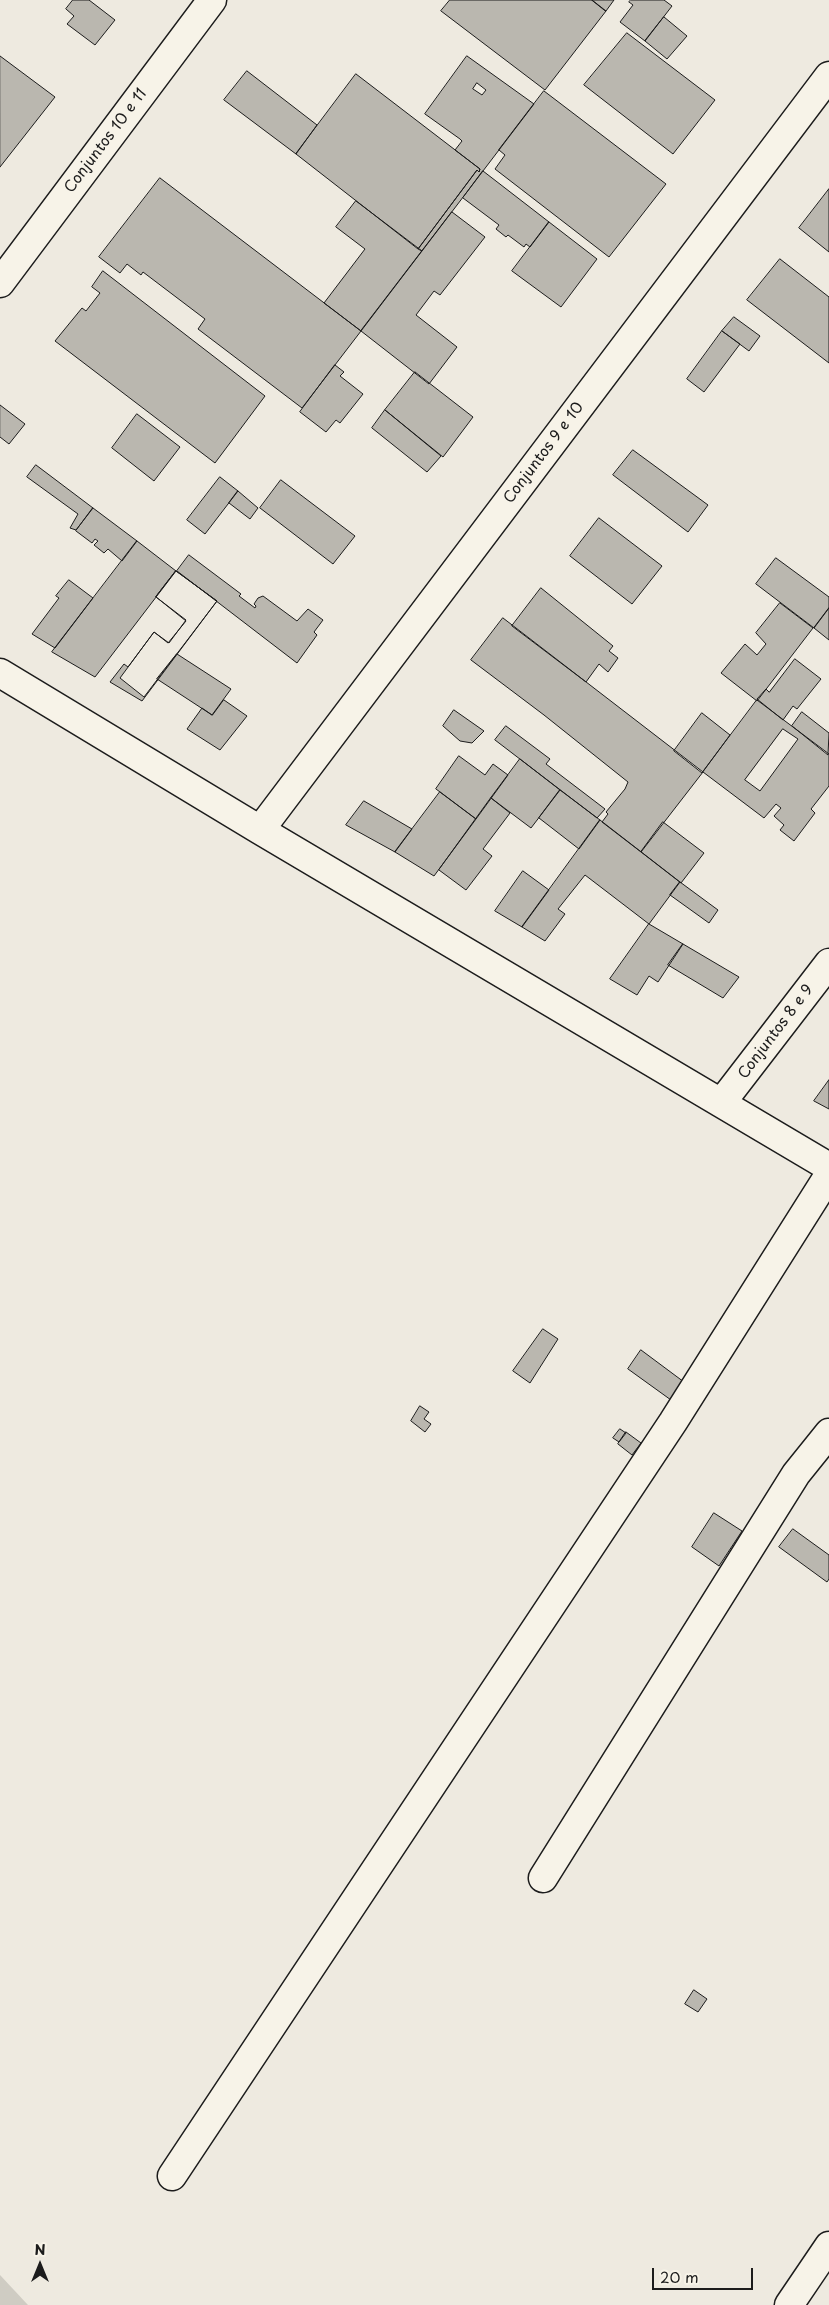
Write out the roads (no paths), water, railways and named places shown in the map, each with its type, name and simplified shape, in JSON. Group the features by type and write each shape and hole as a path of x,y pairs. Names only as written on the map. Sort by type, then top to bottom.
{"street":[{"name":"Conjuntos 10 e 11","path":"0,283 212,0"},
{"name":"Conjuntos 9 e 10","path":"260,830 829,76"},
{"path":"0,673 260,830 829,1167"},
{"name":"Conjuntos 8 e 9","path":"722,1102 829,962"},
{"path":"172,2176 673,1422 829,1174"},
{"path":"543,1878 796,1474 829,1433"},
{"path":"789,2305 829,2246"}]}
